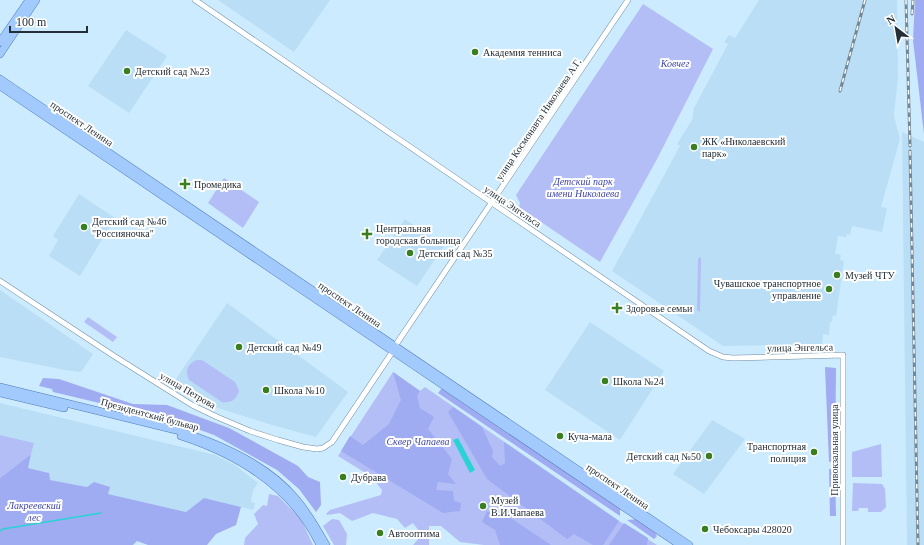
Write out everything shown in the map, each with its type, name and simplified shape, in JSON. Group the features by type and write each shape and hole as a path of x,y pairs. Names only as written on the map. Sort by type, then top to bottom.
{"main road":[{"path":"0,42 28,0"},
{"path":"0,54 36,0"},
{"name":"проспект Ленина","path":"0,79 680,545"},
{"name":"проспект Ленина","path":"0,86 689,545"},
{"name":"Президентский бульвар","path":"0,387 176,430 200,437 222,447 242,457 264,471 288,491 304,509 316,526 326,545"},
{"name":"Президентский бульвар","path":"0,393 170,433 210,447 231,457 266,479 293,502 320,545"}],"street":[{"name":"улица Энгельса","path":"195,0 718,355 733,358 843,356"},
{"name":"улица Космонавта Николаева А.Г.","path":"363,394 493,203 628,0"},
{"name":"улица Петрова","path":"0,281 90,341 192,405 243,428 278,440 317,449 327,446 332,442 363,394"},
{"name":"Привокзальная улица","path":"843,356 844,545"}],"shaded area":[{"path":"218,0 330,0 294,52"},
{"path":"759,0 897,0 898,76 894,116 900,139 881,207 887,208 882,232 852,226 850,235 847,234 846,237 838,236 835,254 841,255 840,260 844,261 836,316 833,315 832,322 830,322 829,335 823,334 822,344 723,346 612,271 680,146 677,144 692,120 694,108 728,44 724,42 729,35 735,38"},
{"name":"Детский сад №23","path":"126,30 167,56 129,113 88,86"},
{"path":"902,132 924,142 924,545 907,545"},
{"name":"Детский сад №46 \"Россияночка\"","path":"79,194 115,218 80,276 49,256 58,240 53,236"},
{"name":"Детский сад №35","path":"405,219 444,246 417,286 377,260"},
{"path":"0,290 93,354 81,372 0,357"},
{"name":"Школа №10","path":"227,303 348,392 316,437 215,407 174,382"},
{"name":"Школа №24","path":"590,322 664,371 620,440 545,390"},
{"path":"0,403 215,455 235,465 258,483 253,490 251,502 255,503 253,510 204,498 186,512 108,494 87,487 49,480 49,473 28,468 33,443 0,435"},
{"name":"Детский сад №50","path":"712,420 745,439 704,494 673,474"},
{"path":"458,438 475,470 470,473 453,440"}],"green space":[{"path":"915,0 924,0 924,134 913,40"},
{"name":"Детский парк имени Николаева","path":"643,4 713,49 656,161 600,262 519,207 520,203 516,195"},
{"path":"224,178 259,202 243,228 208,203"},
{"path":"700,257 700,312 697,310 698,259"},
{"path":"88,317 117,337 113,342 84,322"},
{"path":"197,360 202,360 235,382 239,391 235,399 228,402 222,402 189,380 187,374 188,368"},
{"path":"825,367 836,368 835,461 829,462"},
{"name":"Сквер Чапаева","path":"393,372 420,391 425,387 619,521 657,545 484,545 460,542 441,526 429,526 429,545 413,545 422,535 413,523 405,528 397,519 373,513 352,521 340,513 327,515 326,514 330,510 381,495 382,490 372,477 338,456"},
{"path":"393,372 420,391 417,396 420,408 434,417 428,429 452,459 448,474 456,484 438,482 436,490 453,491 454,501 461,503 460,511 443,513 341,451 350,436 363,445 389,424 401,400"},
{"path":"43,378 59,379 133,404 167,405 229,428 298,466 308,477 320,482 321,505 316,512 299,489 277,470 214,435 175,421 53,392 52,389 39,386"},
{"path":"442,388 620,508 620,516 438,393"},
{"path":"453,407 482,427 493,451 492,457 500,466 505,463 504,442 619,521 603,545 593,545 574,534 567,539 487,479 448,412"},
{"path":"0,435 34,443 31,454 0,478"},
{"path":"881,444 882,477 852,477 852,452"},
{"name":"Лакреевский лес","path":"31,454 28,468 49,473 50,480 87,487 94,482 110,487 108,494 186,512 204,498 241,507 236,525 216,534 207,545 148,545 137,541 133,545 0,545 0,478"},
{"path":"829,469 835,469 836,516 830,516"},
{"path":"853,483 882,484 885,489 886,507 881,512 868,512 868,508 859,508 858,511 852,511"},
{"path":"269,494 278,496 301,519 313,545 244,545 245,538 258,524 254,514 263,505 267,506"},
{"path":"496,508 551,545 500,545 495,530 482,522 487,511 492,514"},
{"path":"332,519 339,520 347,534 346,545 334,545 323,526"},
{"path":"638,519 653,529 657,536 654,539 627,520"},
{"path":"624,523 648,538 647,545 609,545"}],"waterway":[{"path":"0,531 3,529 101,513"}],"railway":[{"path":"840,91 865,0"},
{"path":"906,0 910,146"},
{"path":"912,14 913,0"},
{"path":"910,151 918,545"}],"place":[{"name":"Академия тенниса","path":"475,52"},
{"name":"Детский сад №23","path":"127,71"},
{"name":"ЖК «Николаевский парк»","path":"694,147"},
{"name":"Промедика","path":"185,184"},
{"name":"Детский сад №46 \"Россияночка\"","path":"84,227"},
{"name":"Центральная городская больница","path":"367,234"},
{"name":"Детский сад №35","path":"410,253"},
{"name":"Музей ЧТУ","path":"837,275"},
{"name":"Чувашское транспортное управление","path":"829,289"},
{"name":"Здоровье семьи","path":"617,308"},
{"name":"Детский сад №49","path":"239,347"},
{"name":"Школа №24","path":"605,381"},
{"name":"Школа №10","path":"266,390"},
{"name":"Куча-мала","path":"560,436"},
{"name":"Транспортная полиция","path":"814,452"},
{"name":"Детский сад №50","path":"709,456"},
{"name":"Дубрава","path":"343,477"},
{"name":"Музей В.И.Чапаева","path":"483,506"},
{"name":"Чебоксары 428020","path":"705,529"},
{"name":"Автооптима","path":"380,533"}],"park label":[{"name":"Ковчег","path":"675,63"}]}
